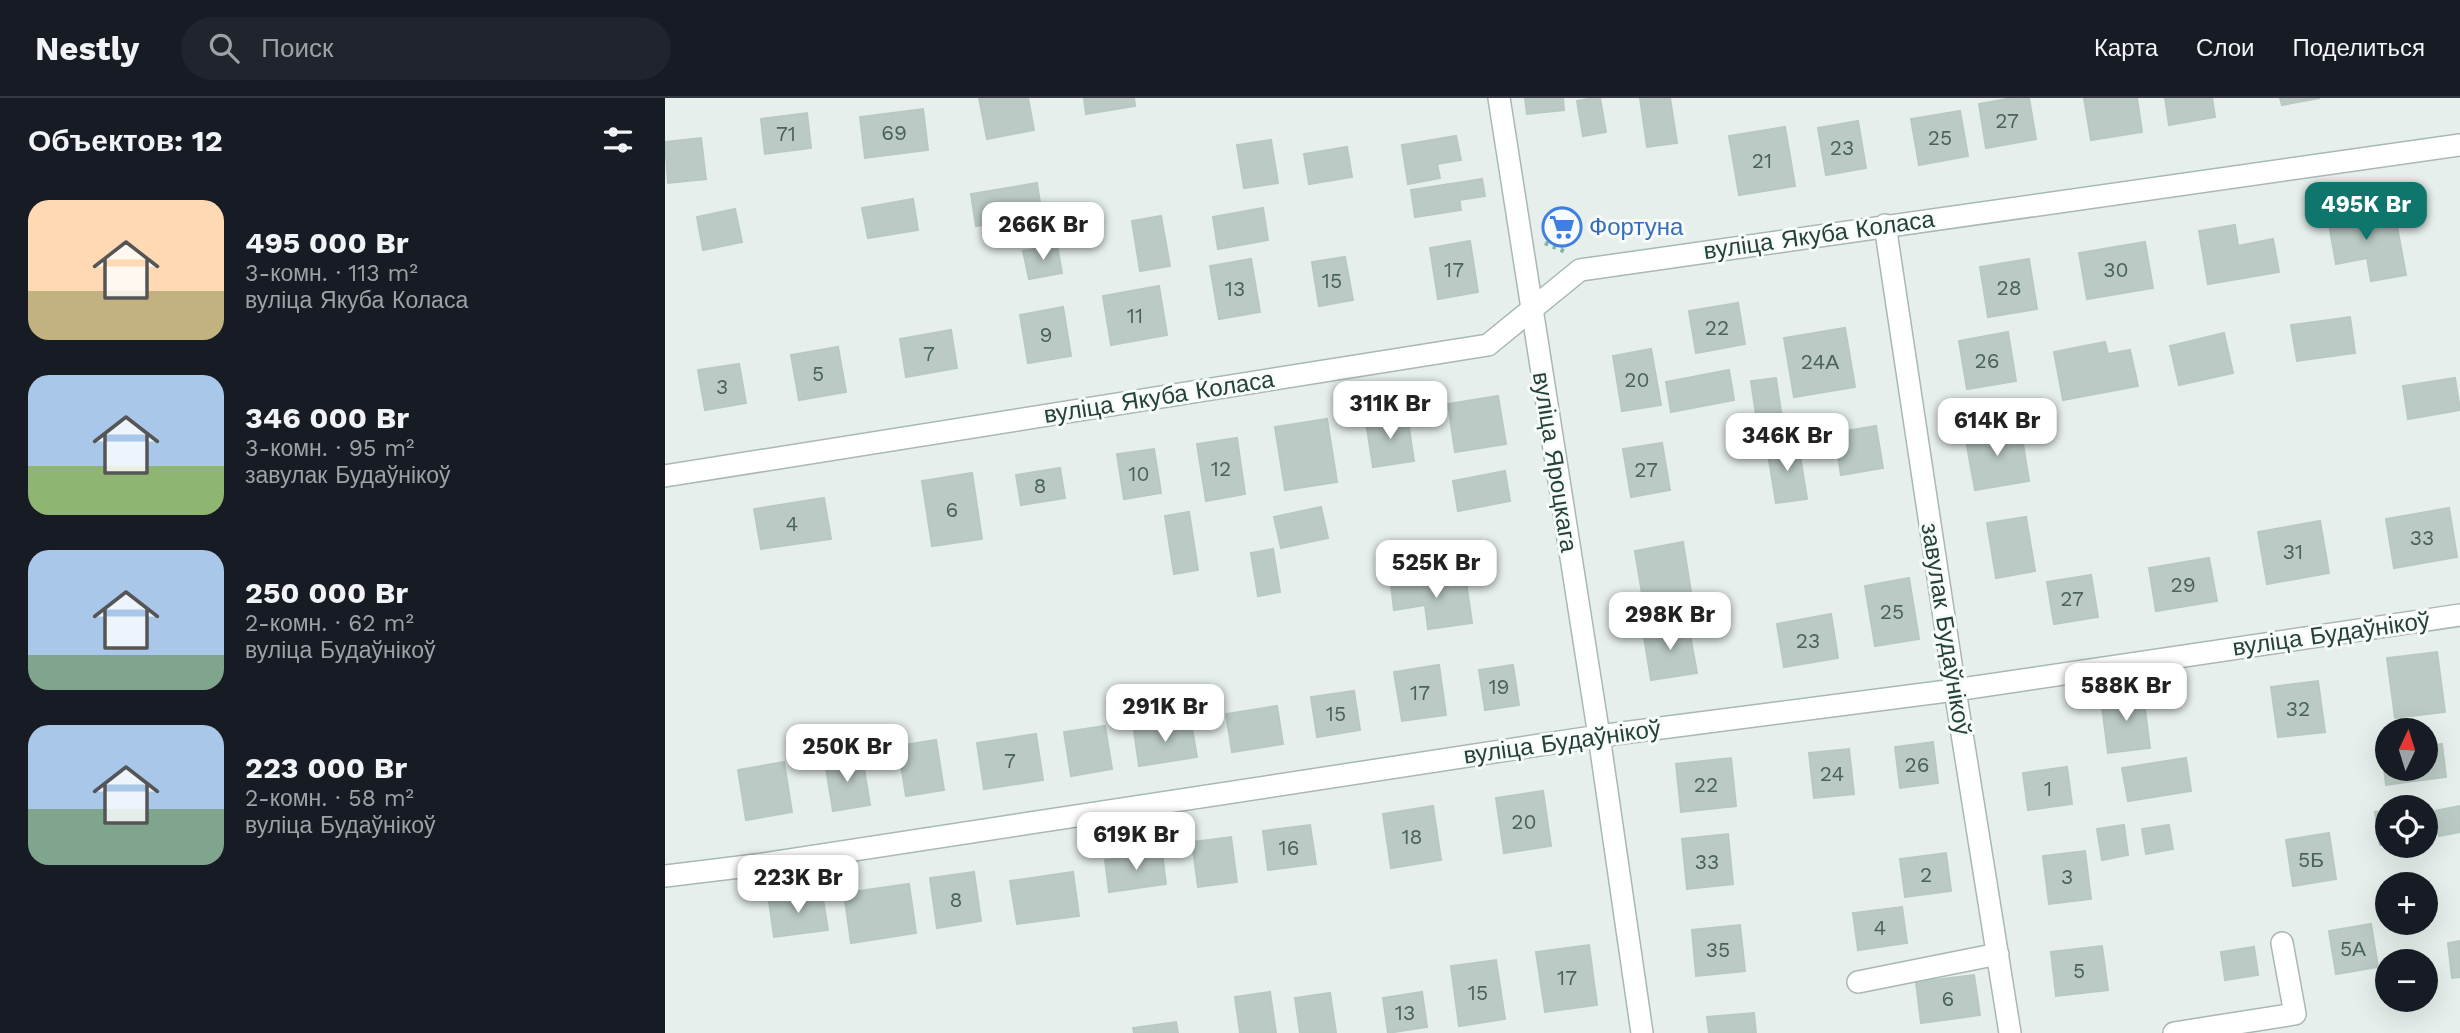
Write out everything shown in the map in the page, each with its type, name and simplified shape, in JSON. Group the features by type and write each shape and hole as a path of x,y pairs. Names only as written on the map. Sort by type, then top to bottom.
{"street":[{"name":"вуліца Яроцкага","path":"1499,98 1599,736 1642,1033"},
{"name":"вуліца Якуба Коласа","path":"665,476 1488,345 1580,270 2460,145"},
{"name":"завулак Будаўнікоў","path":"1885,225 2010,1033"},
{"name":"вуліца Будаўнікоў","path":"665,876 756,865 1599,736 1955,690 2460,615"},
{"path":"2174,1033 2295,1014 2282,943"},
{"path":"1858,982 1998,954"}],"building":[{"path":"979,98 1028,98 1034,130 987,139"},
{"path":"1084,98 1134,98 1135,106 1086,114"},
{"path":"1525,98 1563,98 1564,110 1527,114"},
{"path":"1600,98 1606,132 1583,136 1577,101"},
{"path":"1640,98 1670,98 1677,143 1647,147"},
{"path":"2029,98 2036,139 1986,148 1979,104"},
{"path":"2084,98 2137,98 2142,132 2091,140"},
{"path":"2165,98 2212,98 2215,117 2169,125"},
{"path":"2280,98 2320,98 2282,105"},
{"path":"923,109 928,150 865,158 860,117"},
{"path":"1960,111 1968,156 1919,165 1911,119"},
{"path":"807,113 811,148 765,154 761,119"},
{"path":"1858,121 1866,168 1826,175 1818,128"},
{"path":"1785,127 1795,186 1739,195 1729,136"},
{"path":"1456,136 1461,160 1437,164 1440,178 1408,184 1402,145"},
{"path":"701,138 706,179 668,183 665,142"},
{"path":"1271,140 1278,183 1244,188 1237,145"},
{"path":"1347,147 1352,177 1309,184 1304,154"},
{"path":"1482,179 1485,196 1459,200 1457,183"},
{"path":"1037,183 1042,216 976,226 971,194"},
{"path":"1457,183 1461,210 1415,217 1411,190"},
{"path":"913,199 918,230 868,238 862,208"},
{"path":"2358,201 2362,227 2396,221 2406,275 2371,281 2367,258 2336,264 2326,207"},
{"path":"1263,208 1268,240 1218,249 1213,217"},
{"path":"735,209 742,242 703,250 697,217"},
{"name":"Фортуна","path":"1574,214 1576,237 1551,240 1549,216"},
{"path":"1161,216 1170,266 1140,271 1132,221"},
{"path":"2235,225 2238,246 2273,239 2279,272 2208,284 2199,231"},
{"path":"1470,241 1478,292 1438,299 1430,248"},
{"path":"2145,242 2153,288 2087,299 2079,253"},
{"path":"1057,245 1062,273 1029,279 1023,251"},
{"path":"1345,257 1353,300 1319,306 1312,262"},
{"path":"1251,259 1260,312 1219,319 1210,266"},
{"path":"2029,259 2037,309 1988,317 1980,267"},
{"path":"1159,286 1167,335 1111,345 1103,296"},
{"path":"1738,303 1745,344 1696,353 1689,311"},
{"path":"1063,307 1071,356 1028,363 1020,315"},
{"path":"2350,317 2355,353 2297,361 2291,325"},
{"path":"1845,328 1855,387 1794,397 1784,338"},
{"path":"951,330 957,368 906,377 900,339"},
{"path":"2008,332 2016,381 1967,389 1959,341"},
{"path":"2224,333 2233,373 2179,385 2170,346"},
{"path":"2105,342 2108,354 2130,350 2138,386 2063,400 2054,352"},
{"path":"838,347 846,392 799,400 791,355"},
{"path":"1651,349 1661,405 1622,411 1613,356"},
{"path":"739,364 746,403 705,410 698,370"},
{"path":"1729,370 1734,400 1671,412 1666,382"},
{"path":"1776,378 1781,412 1756,415 1751,381"},
{"path":"2455,378 2460,410 2408,419 2403,386"},
{"path":"1498,396 1506,444 1455,452 1448,404"},
{"path":"1407,415 1414,461 1373,467 1366,422"},
{"path":"1327,419 1337,482 1285,490 1275,427"},
{"path":"2020,425 2029,481 1975,490 1965,435"},
{"path":"1876,426 1883,468 1841,475 1834,433"},
{"path":"1237,438 1245,494 1206,501 1197,444"},
{"path":"1662,443 1670,490 1631,497 1623,449"},
{"path":"1798,443 1807,499 1776,503 1767,448"},
{"path":"1154,449 1161,493 1124,499 1117,454"},
{"path":"1060,468 1065,498 1021,505 1016,475"},
{"path":"1505,471 1510,501 1458,511 1453,481"},
{"path":"972,473 982,539 932,546 922,481"},
{"path":"824,498 831,539 761,549 754,509"},
{"path":"1321,507 1328,538 1281,548 1274,517"},
{"path":"2449,508 2457,557 2394,568 2386,519"},
{"path":"1189,512 1198,570 1174,574 1165,516"},
{"path":"2026,517 2035,571 1996,578 1987,523"},
{"path":"2320,521 2329,573 2267,584 2258,532"},
{"path":"1683,542 1692,598 1644,606 1635,551"},
{"path":"1273,549 1280,592 1258,596 1251,553"},
{"path":"2209,558 2217,601 2156,611 2149,568"},
{"path":"1465,574 1472,623 1428,629 1425,605 1394,610 1391,585"},
{"path":"2091,575 2098,617 2054,624 2047,582"},
{"path":"1909,578 1919,639 1875,646 1865,586"},
{"path":"1831,614 1838,658 1784,667 1777,624"},
{"path":"1688,624 1697,673 1651,680 1643,631"},
{"path":"2437,652 2445,712 2395,718 2387,658"},
{"path":"1439,665 1446,715 1402,721 1394,672"},
{"path":"1513,665 1519,705 1485,710 1479,670"},
{"path":"2318,681 2325,732 2278,737 2271,687"},
{"path":"1354,691 1360,730 1317,737 1311,697"},
{"path":"2143,694 2150,748 2108,753 2101,699"},
{"path":"1277,706 1283,744 1232,752 1226,714"},
{"path":"1191,722 1197,757 1139,766 1134,731"},
{"path":"1105,726 1112,769 1071,776 1064,732"},
{"path":"1036,734 1043,780 984,789 977,743"},
{"path":"936,740 944,790 906,796 898,746"},
{"path":"1933,742 1938,783 1900,788 1895,747"},
{"path":"2442,744 2446,777 2438,778 2438,745"},
{"path":"1849,749 1854,794 1814,798 1809,753"},
{"path":"862,756 870,805 833,811 825,762"},
{"path":"1731,758 1736,806 1681,812 1676,764"},
{"path":"2186,758 2191,791 2128,801 2122,768"},
{"path":"784,762 792,812 746,820 738,770"},
{"path":"2067,767 2072,804 2028,810 2023,773"},
{"path":"2386,781 2416,781 2386,785"},
{"path":"1543,791 1551,846 1504,853 1496,798"},
{"path":"1433,806 1441,860 1391,868 1383,814"},
{"path":"2460,806 2460,832 2439,836 2438,810"},
{"path":"1310,825 1316,864 1268,870 1263,831"},
{"path":"2124,825 2128,855 2102,860 2097,829"},
{"path":"2169,825 2173,849 2146,854 2142,829"},
{"path":"2329,833 2336,879 2293,886 2286,840"},
{"path":"1728,834 1733,884 1687,889 1682,839"},
{"path":"1231,837 1237,882 1198,887 1192,842"},
{"path":"2085,851 2091,899 2049,904 2043,856"},
{"path":"1162,852 1166,884 1109,892 1105,860"},
{"path":"1946,853 1951,891 1905,897 1900,859"},
{"path":"974,872 981,921 937,928 930,878"},
{"path":"1073,872 1079,916 1017,924 1010,881"},
{"path":"909,884 916,933 851,943 844,893"},
{"path":"822,893 828,930 774,937 769,901"},
{"path":"1902,907 1907,943 1858,950 1853,913"},
{"path":"2371,924 2375,968 2336,974 2329,931"},
{"path":"1740,925 1745,971 1696,976 1692,930"},
{"path":"2460,941 2460,977 2452,978 2448,943"},
{"path":"1589,945 1597,1005 1545,1012 1536,952"},
{"path":"2102,946 2108,990 2056,996 2051,952"},
{"path":"2254,947 2258,975 2225,980 2221,952"},
{"path":"1496,960 1505,1019 1459,1026 1451,966"},
{"path":"1974,975 1980,1015 1921,1023 1916,982"},
{"path":"1270,992 1276,1033 1240,1033 1235,997"},
{"path":"1422,992 1427,1027 1388,1033 1383,998"},
{"path":"1330,993 1336,1033 1300,1033 1295,998"},
{"path":"1754,1013 1756,1033 1709,1033 1707,1017"},
{"path":"1176,1022 1178,1033 1134,1033 1133,1028"}],"place":[{"name":"Фортуна","path":"1562,227"}]}
